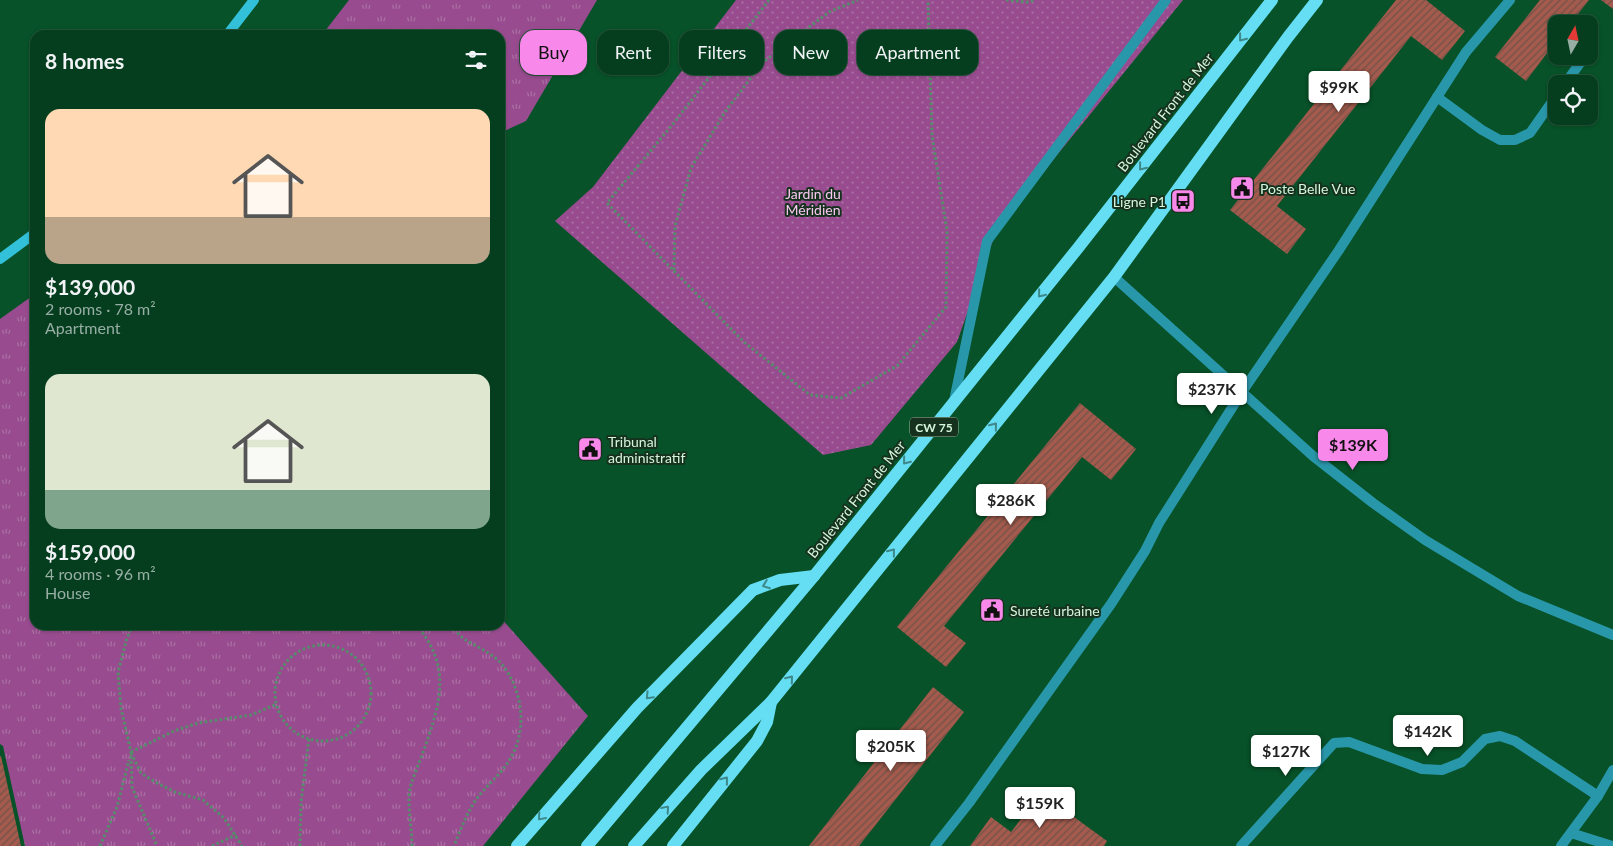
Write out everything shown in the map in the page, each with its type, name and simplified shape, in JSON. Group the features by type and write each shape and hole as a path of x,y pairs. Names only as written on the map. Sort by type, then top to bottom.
{"main road":[{"path":"230,30 254,0"},
{"name":"Boulevard Front de Mer","path":"587,846 814,576 1078,248 1272,0"},
{"path":"634,846 701,770 771,702 1114,276 1317,0"},
{"path":"0,259 30,238"},
{"path":"517,846 637,708 753,590 780,580 814,576"},
{"path":"673,846 756,741 767,722 771,702"}],"street":[{"path":"953,403 987,241 1166,0"},
{"path":"935,846 969,803 1111,604 1146,551 1159,523 1242,392 1339,250 1466,52 1510,0"},
{"path":"1437,97 1482,130 1500,140 1515,140 1530,133 1548,107"},
{"path":"1114,276 1313,456 1425,540 1518,596 1613,636"},
{"path":"1241,846 1334,743 1349,742 1422,769 1442,770 1462,762 1485,739 1500,736 1515,742 1598,796"},
{"path":"1561,846 1598,796 1613,770"},
{"path":"1571,833 1612,846"}],"path":[{"path":"769,0 674,124 607,203 744,342 810,396 841,398 897,366 946,306 947,230 932,136 928,0"},
{"path":"674,271 675,226 691,168 725,112 762,63 828,12 858,0"},
{"path":"1006,0 1027,2 1035,0"},
{"path":"130,630 118,672 121,708 131,752 132,787 157,846"},
{"path":"412,846 410,789 431,730 441,689 438,664 425,635 420,630"},
{"path":"454,846 464,821 476,800 508,763 520,738 522,715 515,689 504,667 487,652 462,637 456,630"},
{"path":"326,644 342,648 356,658 366,671 371,688 369,708 361,722 349,734 333,740 318,741 308,738 288,727 279,713 274,694 277,677 285,662 298,651 314,645 326,644"},
{"path":"131,752 198,723 251,715 277,704"},
{"path":"300,846 301,802 308,738"},
{"path":"131,752 141,773 154,782 175,792 203,800 224,818 242,846"},
{"path":"100,846 117,807 131,752"},
{"path":"212,846 236,835"}],"green space":[{"path":"349,0 597,0 579,30 520,30 520,75 553,75 526,121 505,131 505,30 326,30"},
{"name":"Jardin du Méridien","path":"736,0 1183,0 997,229 957,342 871,445 823,455 555,221 593,187 679,75 764,75 764,30 713,30"},
{"path":"30,298 30,630 505,630 505,623 588,716 483,846 25,846 3,746 0,744 0,319"}],"building":[{"path":"1396,0 1426,0 1465,31 1442,60 1411,36 1277,206 1306,229 1287,254 1230,210"},
{"path":"1540,0 1589,0 1577,15 1548,15 1548,52 1526,81 1495,57"},
{"path":"1601,0 1613,0 1613,9"},
{"path":"1080,403 1136,449 1111,480 1082,457 944,626 966,643 946,667 897,627"},
{"path":"933,687 964,712 859,846 809,846"},
{"path":"1,756 21,846 0,846"},
{"path":"1041,793 1107,841 1104,846 970,846 991,817 1011,832"}],"place":[{"name":"Poste Belle Vue","path":"1242,188"},
{"name":"Ligne P1","path":"1183,201"},
{"name":"Tribunal administratif","path":"590,449"},
{"name":"Sureté urbaine","path":"992,610"}]}
